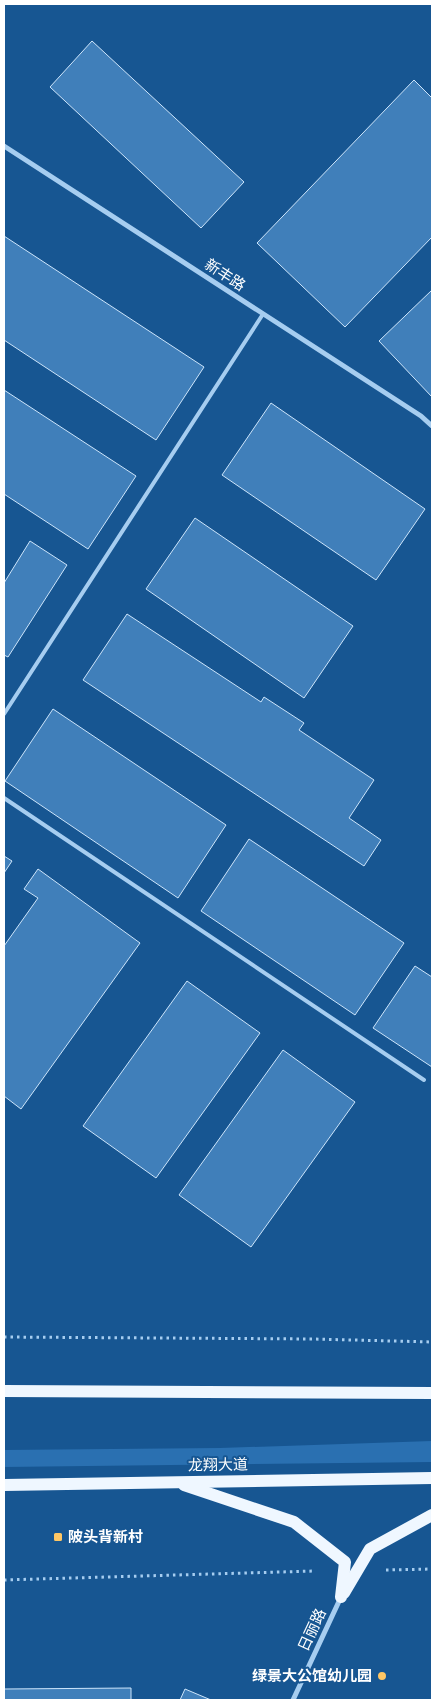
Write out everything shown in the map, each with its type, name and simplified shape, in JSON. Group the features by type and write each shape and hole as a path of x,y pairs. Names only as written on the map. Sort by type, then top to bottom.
{"main road":[{"path":"4,1391 432,1393"},
{"name":"龙翔大道","path":"4,1484 432,1478"},
{"path":"174,1482 294,1522 345,1562 341,1597"},
{"path":"341,1597 370,1549 432,1516"}],"street":[{"name":"新丰路","path":"4,146 422,416 432,426"},
{"name":"日丽路","path":"293,1700 341,1597"}],"lane":[{"path":"4,714 263,314"},
{"path":"4,798 424,1080"}],"path":[{"path":"4,1337 432,1342"},
{"path":"386,1570 432,1569"},
{"path":"4,1580 315,1571"}],"shaded area":[{"path":"432,1441 432,1462 4,1467 4,1450 220,1448"}],"building":[{"path":"92,41 244,182 201,228 50,87"},
{"path":"414,80 432,98 432,237 345,327 257,243"},
{"path":"4,236 204,367 156,440 4,340"},
{"path":"432,290 432,397 379,341"},
{"path":"4,390 136,476 88,549 4,494"},
{"path":"271,403 425,509 376,580 222,475"},
{"path":"195,518 353,626 304,698 146,589"},
{"path":"30,541 67,565 8,657 4,655 4,583"},
{"path":"127,614 261,702 264,697 304,723 299,730 374,780 349,818 381,840 364,866 83,680"},
{"path":"53,709 226,825 178,898 5,781"},
{"path":"249,839 404,943 355,1015 201,911"},
{"path":"4,856 12,861 4,873"},
{"path":"38,869 140,943 21,1109 4,1096 4,946 38,898 24,889"},
{"path":"415,966 432,977 432,1067 373,1028"},
{"path":"187,981 260,1033 156,1178 83,1126"},
{"path":"283,1050 355,1102 251,1247 179,1195"},
{"path":"131,1688 131,1700 4,1700 4,1689"},
{"path":"185,1689 211,1700 180,1700"}],"place":[{"name":"陂头背新村","path":"58,1537"},
{"name":"绿景大公馆幼儿园","path":"382,1676"}]}
